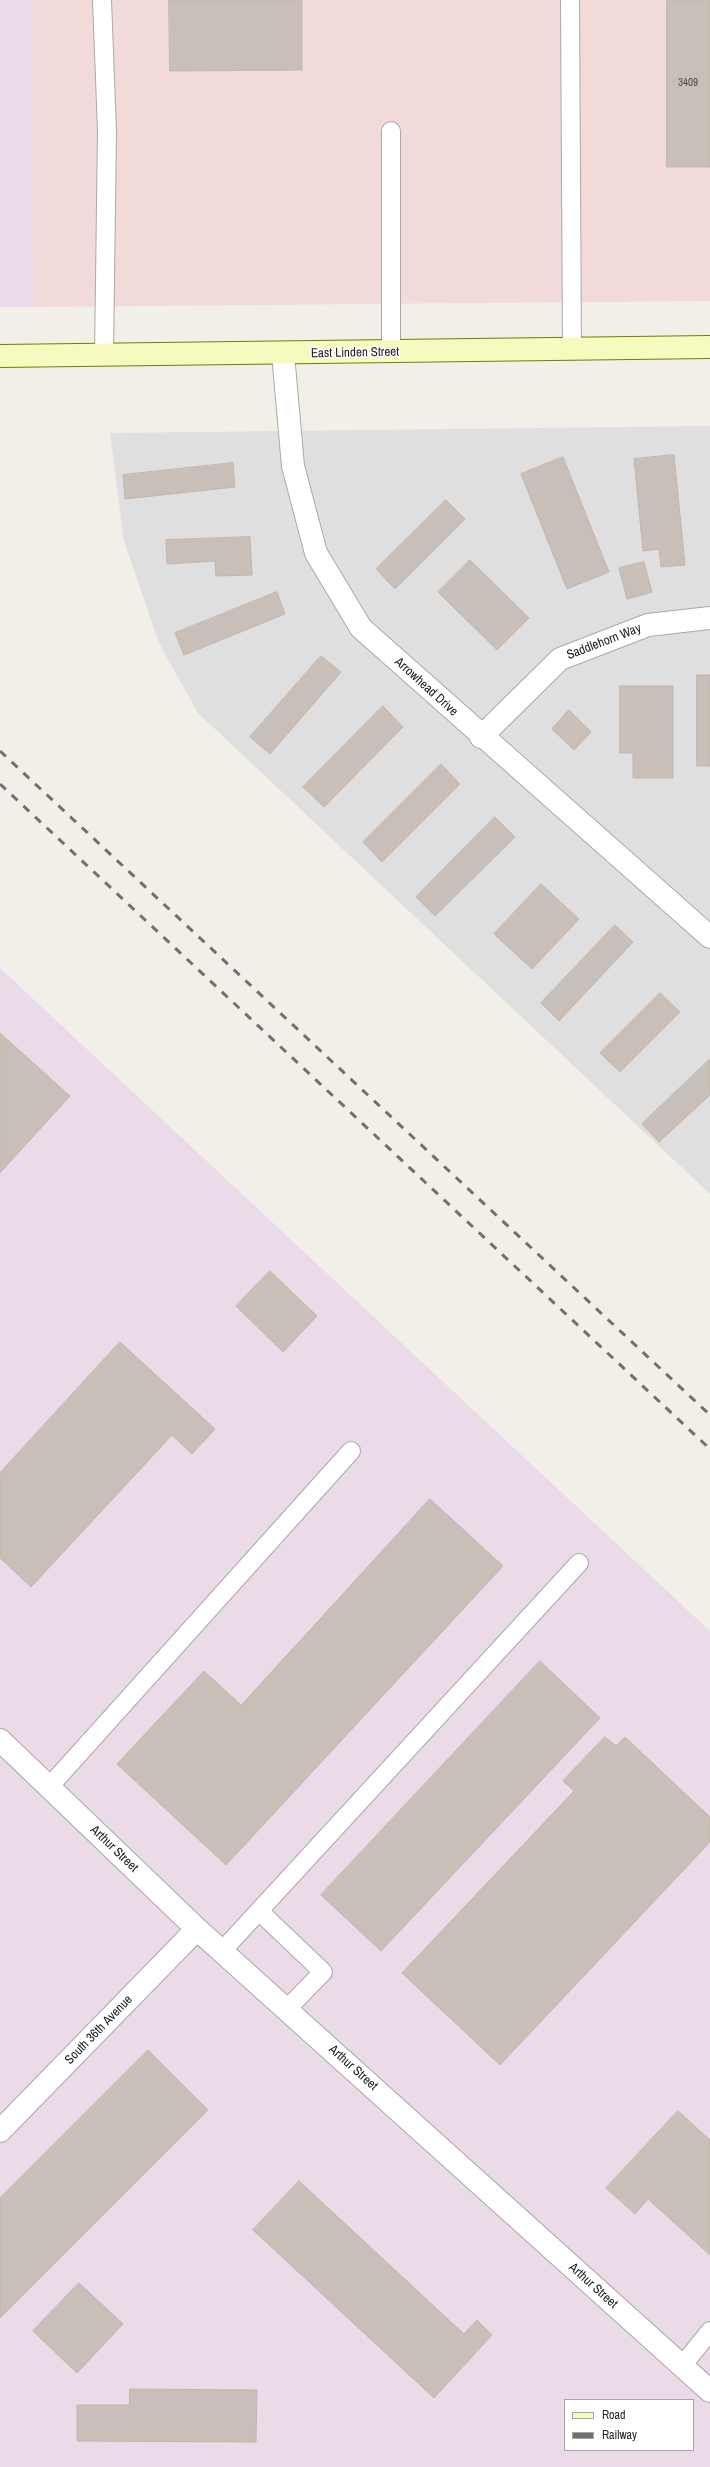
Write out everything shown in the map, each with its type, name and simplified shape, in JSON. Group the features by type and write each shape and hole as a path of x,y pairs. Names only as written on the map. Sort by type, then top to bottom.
{"main road":[{"name":"East Linden Street","path":"0,356 283,354 710,347"}],"street":[{"name":"Arrowhead Drive","path":"283,354 293,466 316,553 361,628 710,937"},
{"name":"Saddlehorn Way","path":"482,736 560,658 648,625 710,618"},
{"name":"Arthur Street","path":"0,1740 197,1929 710,2391"},
{"name":"South 36th Avenue","path":"0,2132 197,1929"}],"lane":[{"path":"102,0 107,131 104,355"},
{"path":"570,0 572,349"},
{"path":"391,131 391,352"},
{"path":"49,1787 351,1451"},
{"path":"222,1951 579,1562"},
{"path":"259,1911 323,1972 287,2009"},
{"path":"682,2366 710,2331"}],"shaded area":[{"path":"0,0 31,0 34,307 0,307"},
{"path":"31,0 710,0 710,301 34,307"},
{"path":"710,426 710,1194 198,713 159,643 124,541 110,433"},
{"path":"0,968 710,1631 710,2467 0,2467"}],"building":[{"path":"169,0 302,0 302,70 170,71"},
{"path":"667,0 710,0 710,167 667,167"},
{"path":"674,455 685,565 661,567 659,549 643,551 634,459"},
{"path":"563,457 609,572 567,589 521,474"},
{"path":"233,463 235,487 125,499 123,475"},
{"path":"446,500 465,519 395,589 376,569"},
{"path":"250,537 252,575 216,576 215,561 167,564 166,540"},
{"path":"470,560 529,618 497,650 438,592"},
{"path":"644,562 652,592 627,599 619,568"},
{"path":"277,592 285,614 184,655 175,633"},
{"path":"321,656 341,672 270,754 250,737"},
{"path":"697,675 710,675 710,766 697,766"},
{"path":"620,686 673,686 673,778 633,778 633,753 620,753"},
{"path":"383,706 403,727 324,807 303,787"},
{"path":"569,710 591,732 574,750 552,729"},
{"path":"441,764 460,784 382,862 363,842"},
{"path":"495,817 515,837 435,916 416,897"},
{"path":"541,884 579,919 532,969 494,934"},
{"path":"615,925 633,942 559,1021 541,1003"},
{"path":"660,993 680,1012 620,1072 600,1053"},
{"path":"0,1033 70,1096 0,1173"},
{"path":"710,1059 710,1095 659,1142 642,1124"},
{"path":"270,1271 317,1316 283,1352 236,1306"},
{"path":"120,1342 215,1429 192,1454 172,1435 31,1587 0,1558 0,1473"},
{"path":"430,1499 503,1566 226,1865 117,1764 204,1671 241,1705"},
{"path":"540,1661 600,1718 381,1951 321,1895"},
{"path":"605,1737 616,1746 625,1737 710,1817 710,1842 500,2065 402,1973 574,1791 563,1781"},
{"path":"148,2050 208,2110 0,2318 0,2198"},
{"path":"678,2111 710,2140 710,2255 648,2199 635,2214 606,2188"},
{"path":"299,2181 464,2334 477,2320 492,2335 434,2398 253,2230"},
{"path":"79,2283 123,2324 77,2373 33,2331"},
{"path":"130,2389 257,2390 256,2442 77,2441 77,2405 129,2405"}],"railway":[{"path":"0,751 710,1415"},
{"path":"0,784 710,1449"}]}
